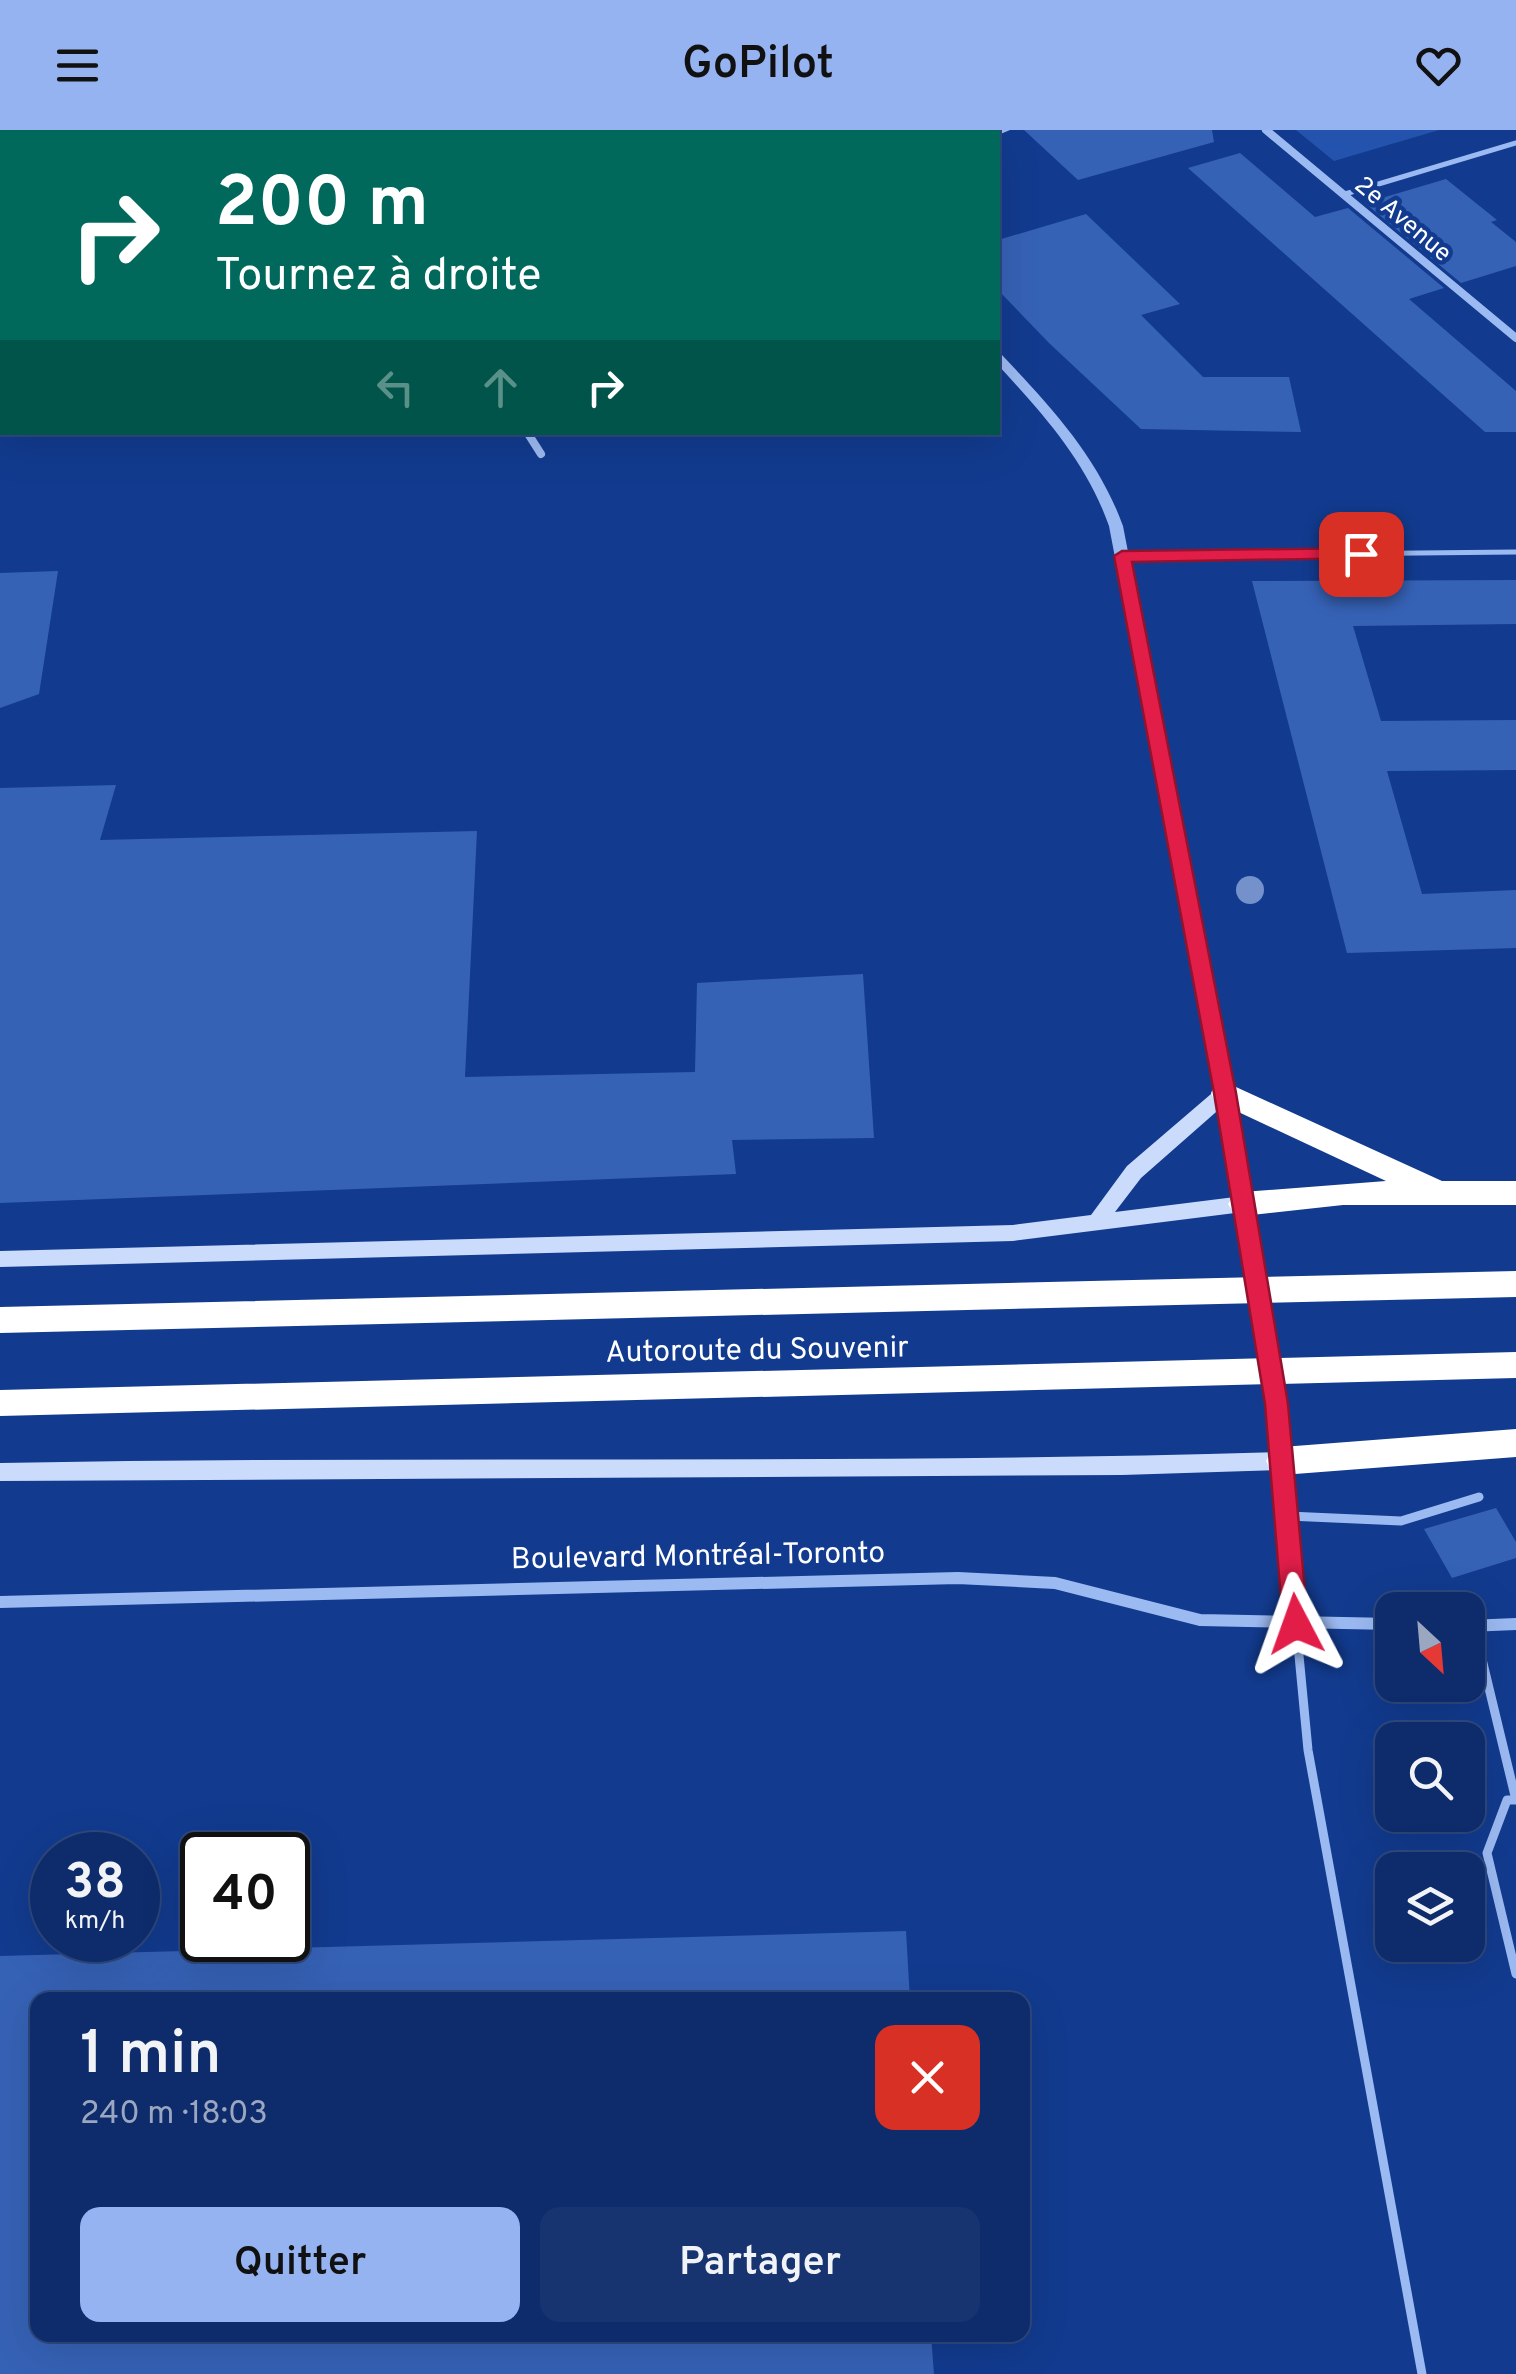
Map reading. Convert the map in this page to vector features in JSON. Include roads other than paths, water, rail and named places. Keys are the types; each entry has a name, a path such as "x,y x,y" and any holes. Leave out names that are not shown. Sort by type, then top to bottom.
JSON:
{"highway":[{"path":"1225,1093 1438,1192"},
{"path":"1243,1204 1325,1194 1516,1193"},
{"name":"Autoroute du Souvenir","path":"0,1320 1516,1284"},
{"name":"Autoroute du Souvenir","path":"0,1403 1516,1365"},
{"path":"1282,1460 1516,1443"}],"main road":[{"path":"1096,1223 1134,1172 1225,1093"},
{"path":"0,1259 1014,1233 1243,1204"},
{"path":"0,1472 513,1465 1012,1470 1282,1460"}],"street":[{"name":"2e Avenue","path":"1266,130 1516,338"},
{"path":"1000,360 1086,458 1113,516 1225,1093 1252,1254 1278,1418 1296,1624"},
{"path":"529,435 542,454"},
{"name":"Boulevard Montréal-Toronto","path":"0,1602 958,1578 1056,1583 1200,1620 1375,1624"},
{"path":"1485,1625 1516,1624"}],"lane":[{"path":"1344,194 1516,143"},
{"path":"1122,556 1516,552"},
{"path":"1288,1516 1391,1522 1479,1497"},
{"path":"1296,1624 1308,1750 1422,2374"},
{"path":"1485,1680 1516,1800 1507,1800 1487,1853 1516,1974"}]}
